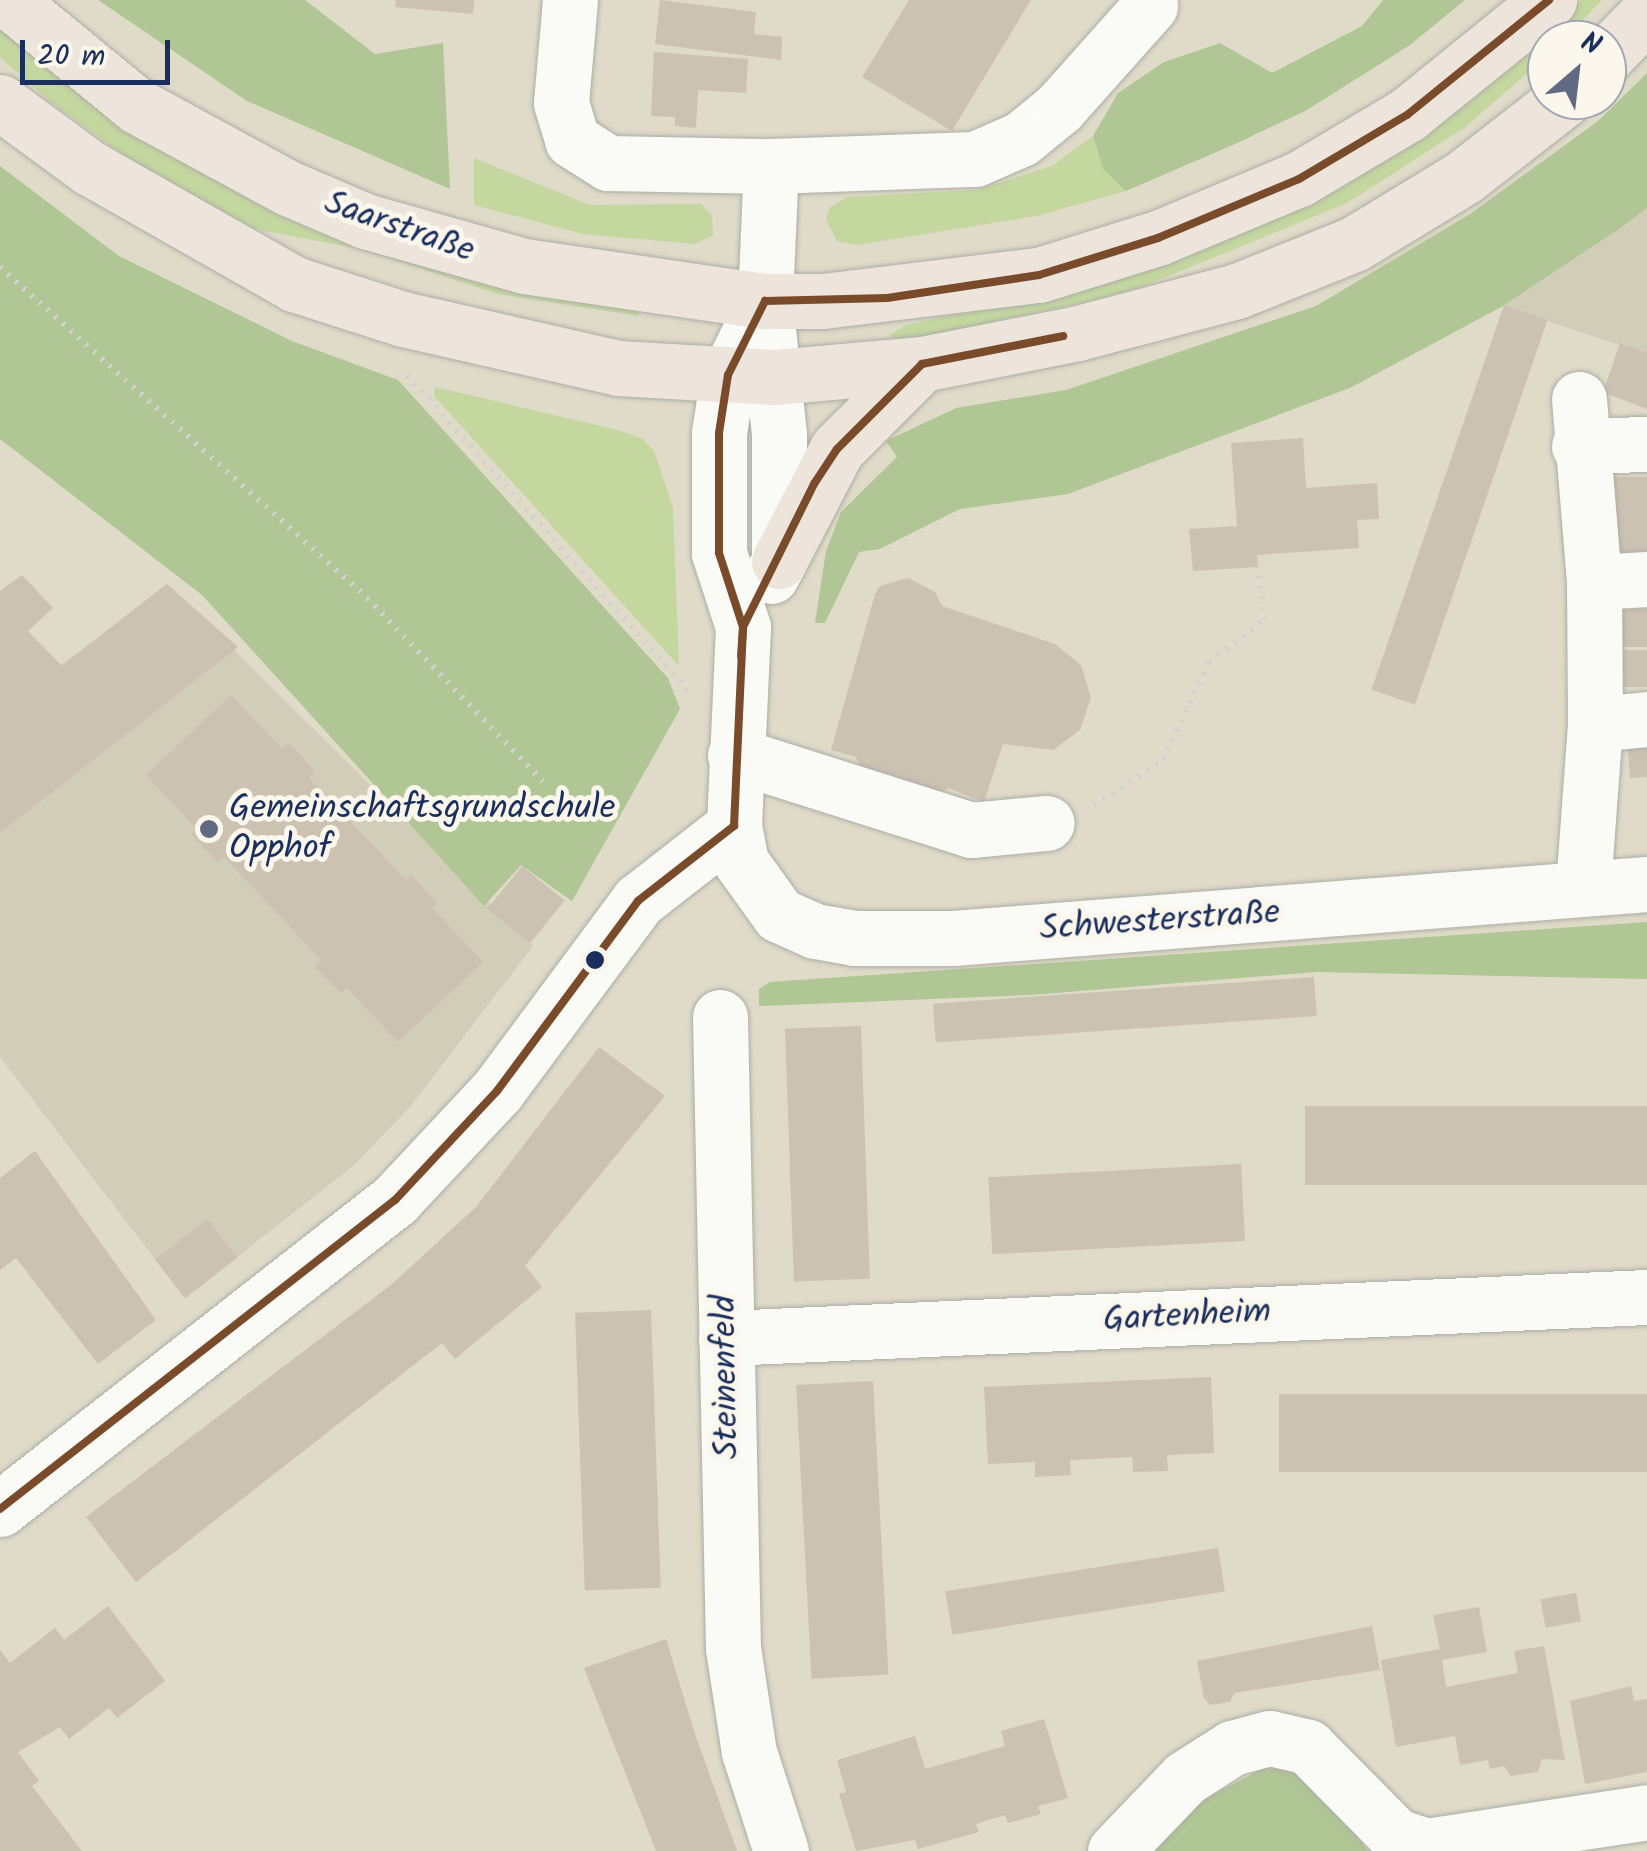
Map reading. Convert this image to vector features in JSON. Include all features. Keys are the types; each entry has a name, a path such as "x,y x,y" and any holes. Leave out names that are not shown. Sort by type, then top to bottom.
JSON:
{"main road":[{"name":"Saarstraße","path":"8,0 137,106 288,188 366,221 524,266 764,301 887,298 1040,275 1158,238 1300,179 1408,115 1548,0"},
{"path":"1627,34 1647,14"},
{"path":"0,102 90,168 294,284 403,319 618,368 752,376 922,364 1078,333 1237,291 1354,244 1464,177 1537,120"},
{"path":"779,561 837,449 922,364"}],"street":[{"path":"570,0 561,103 572,140 608,163 771,166 975,160 1021,139 1060,108 1150,6"},
{"path":"743,627 779,561 752,376 764,301 771,166"},
{"path":"743,627 720,553 719,433 752,376"},
{"path":"1583,890 1621,721 1621,580 1579,422 1647,444"},
{"name":"Schwesterstraße","path":"743,627 734,826 741,862 779,915 815,931 854,938 953,938 1647,884"},
{"path":"735,755 971,830 1046,823"},
{"path":"0,1509 395,1200 497,1091 638,901 734,826"},
{"name":"Steinenfeld","path":"720,1017 733,1648 749,1752 781,1851"},
{"name":"Gartenheim","path":"726,1338 1647,1297"},
{"path":"1115,1851 1186,1778 1232,1748 1270,1738 1308,1746 1396,1836 1426,1846 1647,1812"}],"path":[{"path":"0,267 367,598 548,787"},
{"path":"400,366 688,690"},
{"path":"1046,823 1104,801 1163,760 1209,662 1264,620 1258,567"}],"shaded area":[{"path":"1647,208 1647,354 1503,306 1619,229"},
{"name":"Gemeinschaftsgrundschule Opphof","path":"167,584 533,946 410,1107 353,1166 185,1298 0,1057 0,712"}],"green space":[{"path":"98,0 305,0 375,54 443,43 450,189 247,101"},
{"path":"1383,0 1465,0 1410,45 1307,110 1235,144 1126,191 1103,169 1093,136 1118,93 1164,62 1220,43 1272,73 1362,26"},
{"path":"1581,0 1602,0 1582,20 1561,20"},
{"path":"0,26 98,104 639,309 639,316 498,294 360,249 254,229 163,184 48,100 0,57"},
{"path":"1527,54 1527,73 1464,128 1347,203 1127,293 895,343 890,335 905,325 1114,282 1304,206 1452,113"},
{"path":"1647,73 1647,208 1503,306 1352,387 1068,494 960,509 880,549 859,552 825,623 815,623 826,551 841,512 897,457 886,441 956,408 1066,390 1316,306 1470,214 1599,120 1627,120 1627,93"},
{"path":"1093,136 1103,169 1126,191 1036,216 857,245 837,241 826,220 830,207 847,197 977,190 1052,166"},
{"path":"474,158 590,205 701,204 712,216 713,235 695,244 583,234 474,205"},
{"path":"0,166 119,256 292,341 398,380 668,678 680,709 572,901 521,865 484,906 202,595 0,439"},
{"path":"435,387 618,430 643,439 654,451 673,508 679,666 434,396"},
{"path":"1647,922 1647,979 1317,972 1031,995 759,1006 759,989 770,982"},
{"path":"1264,1768 1310,1772 1368,1851 1154,1851 1204,1799"}],"building":[{"path":"396,0 474,0 473,14 395,7"},
{"path":"660,0 756,12 754,34 782,37 781,60 655,44"},
{"path":"909,0 1031,0 952,131 862,77"},
{"path":"654,52 748,59 746,93 698,90 696,128 675,126 675,117 651,116"},
{"path":"1504,305 1547,320 1415,705 1371,690"},
{"path":"1620,343 1647,353 1647,409 1603,392"},
{"path":"1303,438 1306,488 1377,483 1379,519 1357,520 1359,548 1257,555 1258,567 1193,571 1189,529 1237,526 1231,443"},
{"path":"1610,477 1647,477 1647,554 1610,554"},
{"path":"22,575 53,608 28,631 62,666 167,584 238,647 0,833 0,591"},
{"path":"908,578 935,592 942,606 1055,644 1081,665 1091,698 1080,730 1053,750 1003,744 984,802 948,788 928,801 903,792 894,775 860,767 856,757 831,750 875,594 880,586"},
{"path":"1620,609 1647,609 1647,647 1620,647"},
{"path":"1623,650 1647,650 1647,687 1623,687"},
{"path":"231,695 282,749 289,743 315,771 308,777 406,880 411,875 437,903 432,908 483,962 398,1042 347,988 341,993 314,966 321,960 224,857 218,863 191,834 197,829 146,775"},
{"path":"1647,738 1647,777 1630,778 1627,739"},
{"path":"522,866 565,901 530,943 487,909"},
{"path":"1314,977 1317,1016 936,1043 933,1004"},
{"path":"861,1026 870,1279 794,1281 785,1029"},
{"path":"599,1047 665,1096 525,1266 542,1287 455,1359 442,1343 136,1582 86,1517 392,1284 476,1207"},
{"path":"1305,1106 1647,1106 1647,1185 1305,1185"},
{"path":"35,1151 156,1320 98,1364 16,1258 0,1270 0,1178"},
{"path":"1241,1164 1245,1241 992,1254 988,1177"},
{"path":"207,1219 237,1258 185,1298 155,1260"},
{"path":"651,1310 661,1588 585,1590 575,1313"},
{"path":"1211,1377 1214,1453 1167,1455 1168,1471 1133,1472 1132,1457 1070,1460 1071,1475 1035,1477 1035,1462 988,1464 984,1387"},
{"path":"873,1381 888,1675 811,1679 796,1385"},
{"path":"1279,1394 1647,1394 1647,1472 1279,1472"},
{"path":"1218,1548 1225,1591 952,1635 945,1591"},
{"path":"1576,1593 1581,1622 1546,1628 1541,1599"},
{"path":"108,1606 165,1681 117,1718 109,1708 69,1739 60,1727 18,1752 39,1781 32,1786 82,1851 0,1851 0,1650 10,1663 55,1628 64,1640"},
{"path":"1479,1607 1487,1652 1442,1660 1446,1687 1518,1673 1514,1651 1544,1646 1565,1760 1542,1759 1538,1772 1511,1776 1504,1766 1490,1769 1488,1760 1460,1765 1455,1736 1396,1747 1381,1660 1440,1649 1433,1615"},
{"path":"1372,1626 1380,1670 1234,1693 1230,1702 1210,1705 1204,1698 1197,1661"},
{"path":"666,1639 737,1851 656,1851 584,1668"},
{"path":"1631,1686 1634,1701 1647,1699 1647,1772 1585,1784 1570,1701"},
{"path":"1044,1719 1068,1798 1038,1806 1041,1814 1008,1823 1005,1815 976,1824 979,1832 918,1849 915,1840 856,1851 839,1794 846,1792 837,1760 915,1736 925,1769 1005,1746 1001,1731"}],"transit line":[{"path":"734,826 743,627 719,553 719,433 728,375 765,301 887,298 1039,275 1158,238 1299,179 1407,115 1549,0"},
{"path":"741,656 743,627 814,484 837,449 922,364 1063,336"},
{"path":"0,1509 395,1200 497,1091 638,901 734,826"}],"place":[{"name":"Gemeinschaftsgrundschule Opphof","path":"209,829"}]}
